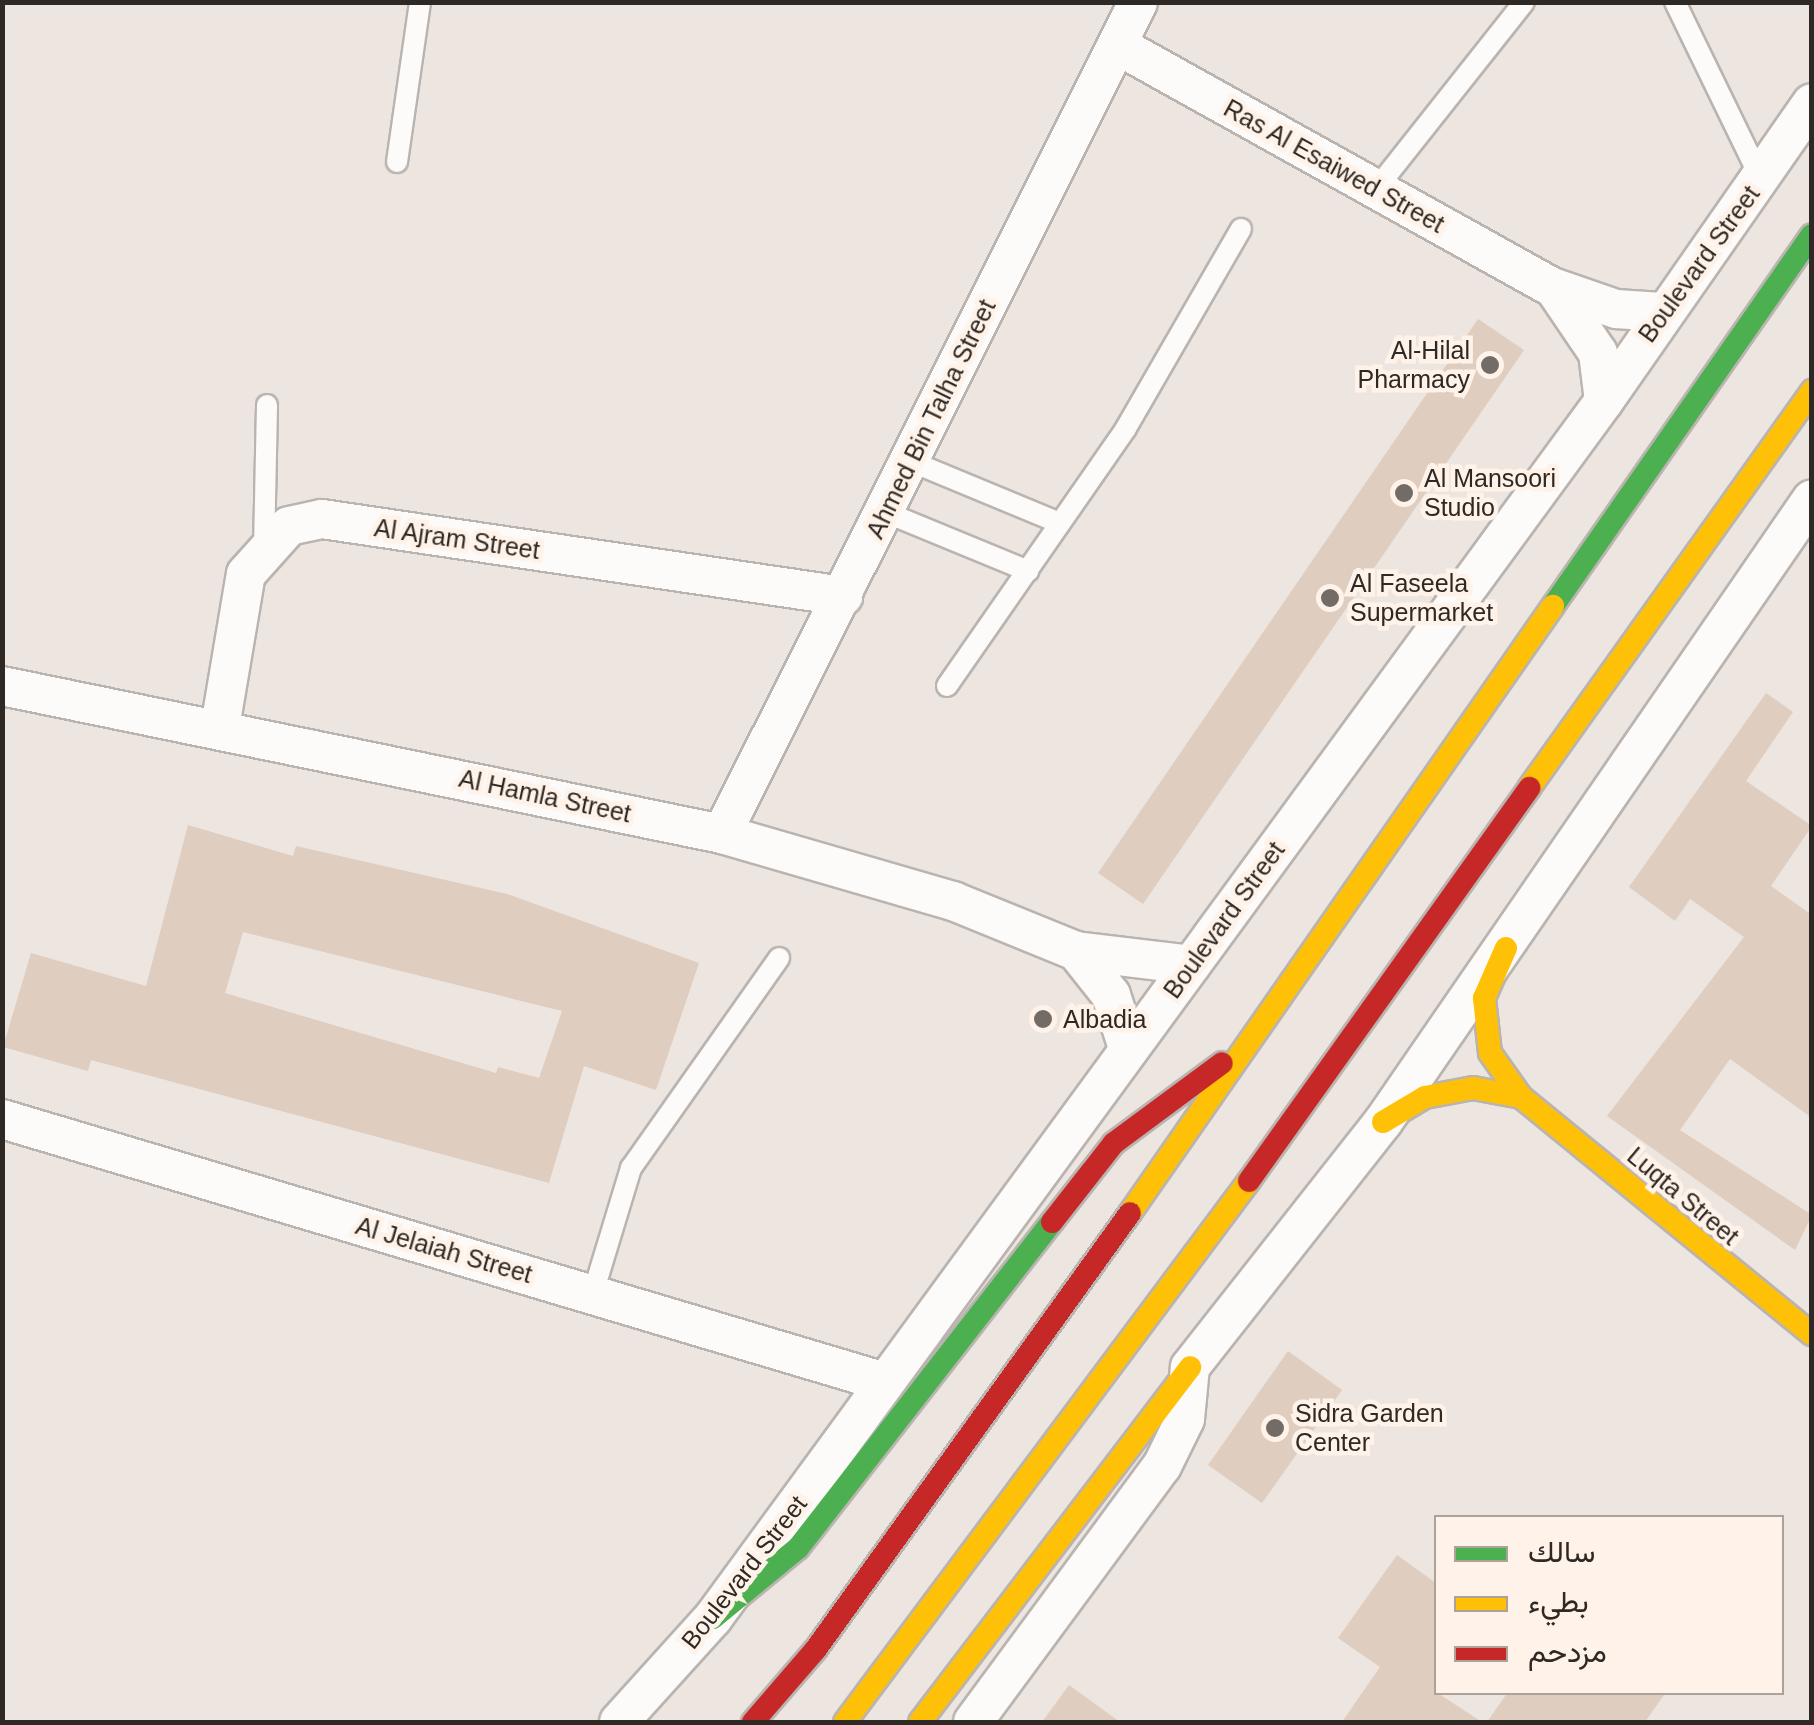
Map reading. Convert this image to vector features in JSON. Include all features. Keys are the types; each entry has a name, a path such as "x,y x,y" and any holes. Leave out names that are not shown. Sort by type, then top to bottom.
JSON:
{"main road":[{"path":"753,1722 816,1649 1242,1053 1812,234"},
{"path":"846,1722 1174,1285 1812,391"},
{"name":"Luqta Street","path":"1506,948 1484,998 1490,1053 1521,1097 1812,1334"},
{"path":"713,1618 798,1548 1114,1144 1180,1088 1242,1053"},
{"name":"Luqta Street","path":"1382,1122 1425,1097 1473,1088 1521,1097"},
{"path":"920,1722 1190,1368"}],"street":[{"name":"Ahmed Bin Talha Street","path":"722,834 1138,2"},
{"name":"Ras Al Esaiwed Street","path":"1116,45 1552,286 1616,309 1662,312"},
{"name":"Boulevard Street","path":"619,1722 713,1618 1604,401 1662,312 1812,103"},
{"name":"Ras Al Esaiwed Street","path":"1552,286 1598,353 1604,401"},
{"path":"973,1722 1162,1466 1185,1419 1190,1368 1382,1122 1506,948 1812,499"},
{"name":"Al Ajram Street","path":"220,726 246,574 289,526 322,519 843,596"},
{"name":"Al Hamla Street","path":"2,686 220,726 722,834 953,901 1076,951 1191,965"},
{"name":"Al Hamla Street","path":"1076,951 1111,995 1128,1048"},
{"name":"Al Jelaiah Street","path":"2,1119 885,1382"}],"lane":[{"path":"397,162 420,2"},
{"path":"1376,189 1524,2"},
{"path":"1675,2 1760,177"},
{"path":"946,686 1136,412 1242,229"},
{"path":"264,551 267,405"},
{"path":"910,462 1060,523"},
{"path":"884,512 1028,571"},
{"path":"592,1293 632,1168 779,958"}],"building":[{"path":"1478,319 1524,350 1143,904 1098,873"},
{"path":"1766,693 1793,712 1746,781 1812,826 1771,886 1812,915 1812,1118 1730,1059 1680,1130 1812,1215 1795,1250 1607,1116 1744,937 1690,899 1675,921 1629,887"},
{"path":"188,825 293,856 296,846 507,894 699,963 656,1090 584,1066 549,1183 91,1060 88,1071 3,1047 31,953 146,986","holes":["243,932 562,1011 539,1078 498,1067 496,1073 225,993"]},
{"name":"Sidra Garden Center","path":"1288,1351 1342,1390 1262,1503 1208,1465"},
{"path":"1397,1555 1434,1582 1434,1695 1441,1695 1482,1722 1342,1722 1380,1667 1338,1638"},
{"path":"1069,1685 1120,1722 1042,1722"},
{"path":"1506,1695 1664,1695 1645,1722 1487,1722"}],"traffic: fast":[{"path":"1553,606 1812,235"},
{"path":"713,1618 798,1548 1052,1222"}],"traffic: slow":[{"path":"1529,788 1812,391"},
{"path":"1130,1213 1553,606"},
{"path":"1506,948 1484,998 1490,1053 1521,1097 1812,1334"},
{"path":"1383,1122 1425,1097 1473,1088 1521,1097"},
{"path":"845,1722 1249,1181"},
{"path":"920,1722 1190,1367"}],"traffic: jam":[{"path":"1249,1181 1529,788"},
{"path":"1052,1222 1114,1143 1222,1063"},
{"path":"753,1722 816,1649 1130,1213"}],"place":[{"name":"Al-Hilal Pharmacy","path":"1490,365"},
{"name":"Al Mansoori Studio","path":"1404,493"},
{"name":"Al Faseela Supermarket","path":"1330,598"},
{"name":"Albadia","path":"1043,1019"},
{"name":"Sidra Garden Center","path":"1275,1428"}]}
